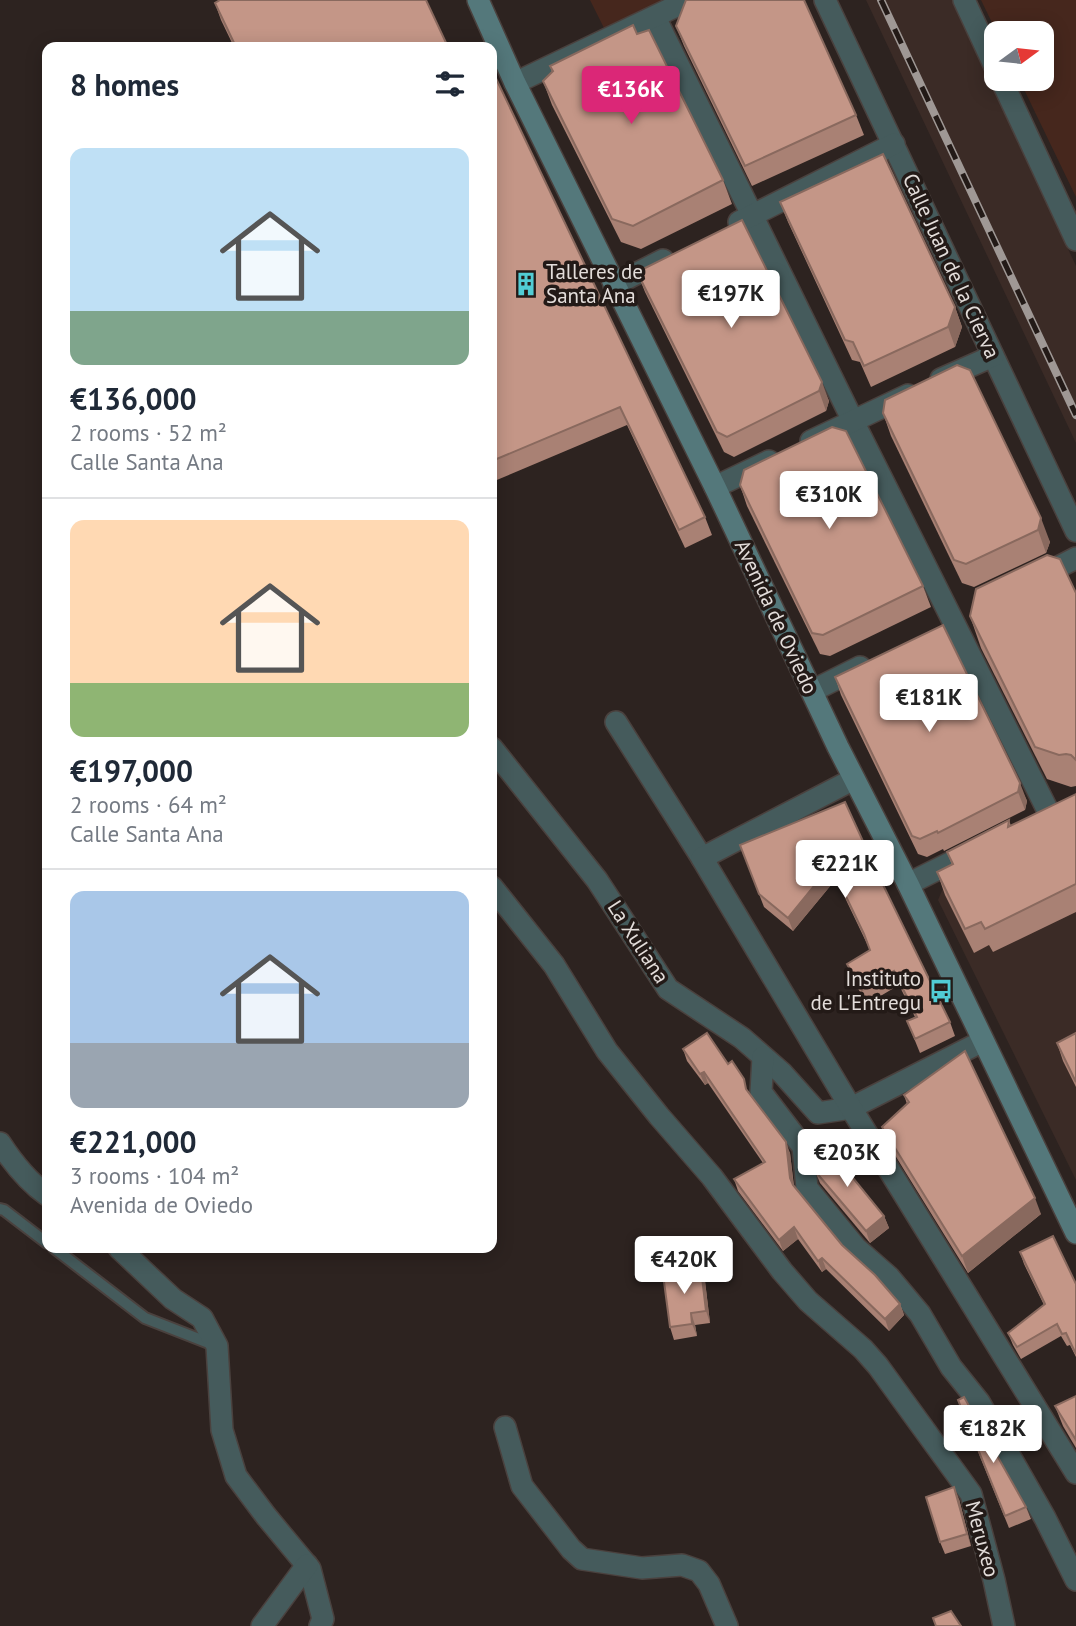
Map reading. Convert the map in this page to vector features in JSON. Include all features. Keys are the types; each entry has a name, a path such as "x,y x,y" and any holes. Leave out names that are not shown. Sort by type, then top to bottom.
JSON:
{"street":[{"name":"Avenida de Oviedo","path":"478,0 496,42"},
{"path":"514,83 690,0"},
{"name":"Calle Juan de la Cierva","path":"825,0 1076,531"},
{"path":"964,0 984,43"},
{"path":"655,17 853,421 958,617 1055,810 1026,825"},
{"name":"Avenida de Oviedo","path":"497,44 1076,1233"},
{"path":"1006,91 1076,240"},
{"path":"725,229 894,144"},
{"path":"614,285 680,251"},
{"path":"715,487 993,356"},
{"path":"1027,583 1076,558"},
{"path":"929,632 958,617"},
{"path":"811,691 872,661"},
{"path":"616,722 702,858 851,1108 1047,1412 1076,1473"},
{"name":"La Xuliana","path":"497,754 597,880 668,989 742,1038 782,1073 818,1113 851,1108"},
{"path":"702,858 854,779"},
{"path":"908,884 990,842"},
{"name":"Meruxeo","path":"497,893 554,965 607,1051 712,1177 782,1270 808,1300 878,1366 971,1494 1004,1626"},
{"path":"851,1108 983,1041"},
{"path":"763,1057 761,1092 803,1147 807,1188 856,1248 889,1277 920,1314 951,1367 979,1402 1045,1518 1076,1580"},
{"path":"0,1143 13,1164 42,1192"},
{"path":"124,1253 173,1299 202,1318 217,1346 222,1430 236,1476 310,1569 323,1619 320,1626"},
{"path":"505,1427 522,1486 571,1549 582,1559 642,1568 682,1565 699,1571 709,1584 727,1626"},
{"path":"262,1626 307,1565"}],"lane":[{"path":"0,1209 42,1239"},
{"path":"60,1253 145,1318 217,1346"}],"shaded area":[{"path":"590,0 689,0 609,38"},
{"path":"866,0 952,0 984,69 984,91 994,91 1076,266 1076,443"},
{"path":"981,0 1076,0 1076,197 1025,91 1054,91 1054,21 991,21"},
{"path":"1076,814 1076,1180 938,900 947,879"}],"building":[{"path":"220,0 426,0 446,42 234,42 215,3"},
{"path":"686,0 804,0 856,115 745,166 676,26"},
{"path":"633,25 637,34 649,30 723,180 633,226 612,219 543,81 553,71 550,66"},
{"path":"497,80 705,517 679,530 620,407 497,459"},
{"path":"883,154 955,307 948,327 864,366 853,342 845,340 780,202"},
{"path":"742,220 822,382 819,391 727,437 717,432 637,272"},
{"path":"957,365 970,370 1041,518 1038,530 966,564 954,560 883,413 885,400"},
{"path":"832,427 846,431 923,586 823,635 812,633 740,485 744,470"},
{"path":"1047,555 1060,559 1076,593 1076,760 1071,755 1059,755 1035,747 970,616 976,589"},
{"path":"943,625 1020,783 1018,792 938,833 937,831 920,839 912,836 835,677"},
{"path":"1076,794 1076,884 985,929 981,922 965,929 937,872 953,864 947,852 1009,820 1008,827"},
{"path":"845,802 950,1022 915,1039 907,1021 917,1017 894,971 862,990 847,964 870,950 831,865 788,918 759,894 740,845"},
{"path":"707,1033 728,1064 732,1061 744,1079 746,1089 786,1142 793,1185 842,1245 875,1275 900,1304 885,1319 822,1258 818,1261 794,1227 779,1240 734,1179 765,1162 704,1072 700,1074 683,1049"},
{"path":"1076,1033 1076,1082 1057,1043"},
{"path":"965,1051 1035,1198 962,1256 882,1127 909,1102 904,1095"},
{"path":"827,1146 884,1216 866,1231 815,1171 814,1157"},
{"path":"1053,1236 1076,1284 1076,1354 1066,1333 1062,1334 1057,1324 1017,1347 1008,1333 1045,1304 1020,1252"},
{"path":"701,1269 706,1311 691,1313 692,1324 670,1327 663,1274"},
{"path":"1076,1396 1076,1440 1055,1406"},
{"path":"964,1397 1026,1507 1005,1516 958,1400"},
{"path":"954,1487 967,1534 940,1542 926,1497"},
{"path":"951,1611 961,1626 936,1626 933,1618"}],"railway":[{"path":"881,0 1076,415"}],"place":[{"name":"Talleres de Santa Ana","path":"526,284"},
{"name":"Instituto de L'Entregu","path":"941,991"}]}
